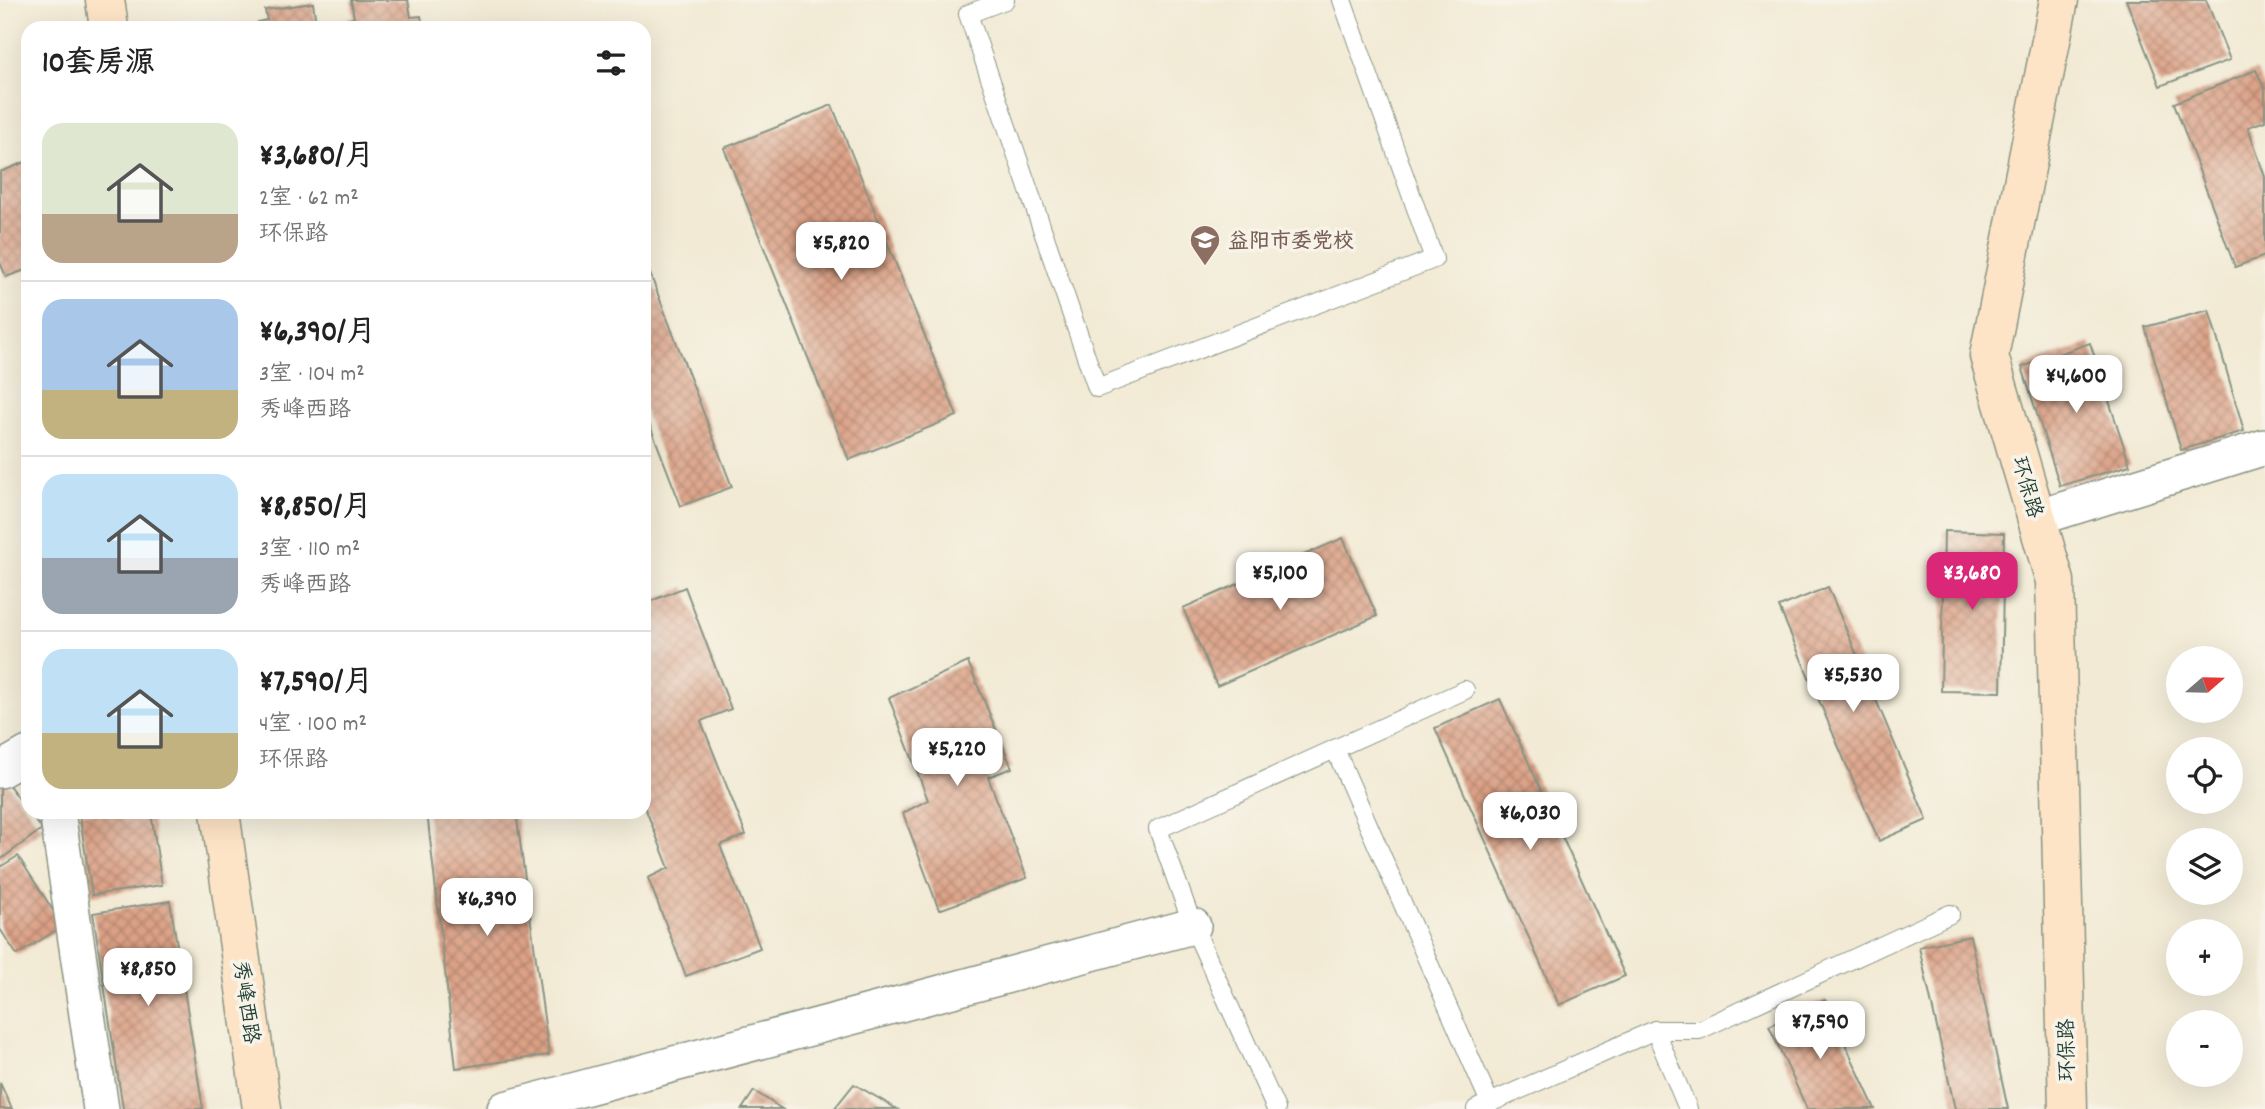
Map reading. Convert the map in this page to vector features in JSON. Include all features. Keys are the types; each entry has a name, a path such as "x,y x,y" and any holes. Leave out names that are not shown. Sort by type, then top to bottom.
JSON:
{"street":[{"path":"105,0 108,21"},
{"name":"环保路","path":"2059,0 1989,356 2055,581 2068,1109"},
{"path":"2036,517 2265,447"},
{"path":"0,770 21,758"},
{"path":"58,819 101,1109"},
{"name":"秀峰西路","path":"221,819 262,1109"},
{"path":"505,1109 1193,926"}],"lane":[{"path":"1005,0 968,14 1097,387 1434,259 1342,0"},
{"path":"1276,1109 1193,926 1158,829 1465,690"},
{"path":"1335,749 1483,1106 1655,1030 1699,1030 1950,914"},
{"path":"1655,1030 1688,1109"}],"building":[{"path":"351,0 408,0 411,17 421,16 422,21 331,21 354,18"},
{"path":"2126,0 2206,0 2230,60 2160,86"},
{"path":"313,3 316,21 262,21 267,20 265,10"},
{"path":"2256,70 2265,89 2265,121 2248,127 2265,177 2265,256 2235,267 2174,103"},
{"path":"832,105 957,416 849,460 724,148"},
{"path":"21,164 21,272 6,277 0,262 0,172"},
{"path":"651,276 732,487 681,506 651,428"},
{"path":"2209,310 2244,431 2181,450 2145,327"},
{"path":"2090,343 2130,465 2060,486 2022,367"},
{"path":"1944,531 2004,533 2001,692 1941,691"},
{"path":"1343,538 1377,616 1217,686 1183,608"},
{"path":"685,587 731,709 701,721 746,835 720,845 760,948 686,976 648,878 669,868 650,819 651,601"},
{"path":"1828,587 1927,820 1879,841 1779,607"},
{"path":"968,662 1012,768 988,777 1027,878 939,910 903,813 928,800 889,698"},
{"path":"1500,699 1625,976 1559,1005 1435,728"},
{"path":"5,780 21,801 21,819 34,819 42,829 0,860 0,783"},
{"path":"80,819 152,819 162,885 92,895"},
{"path":"428,819 517,819 549,1055 456,1068"},
{"path":"18,856 63,926 17,955 0,929 0,867"},
{"path":"170,901 203,1109 123,1109 93,913"},
{"path":"1970,936 2008,1109 1955,1109 1919,947"},
{"path":"1825,1000 1875,1109 1807,1109 1769,1026"},
{"path":"0,1083 12,1109 0,1109"},
{"path":"854,1084 897,1109 834,1109"},
{"path":"754,1091 782,1109 742,1109"}],"place":[{"name":"益阳市委党校","path":"1205,267"}]}
